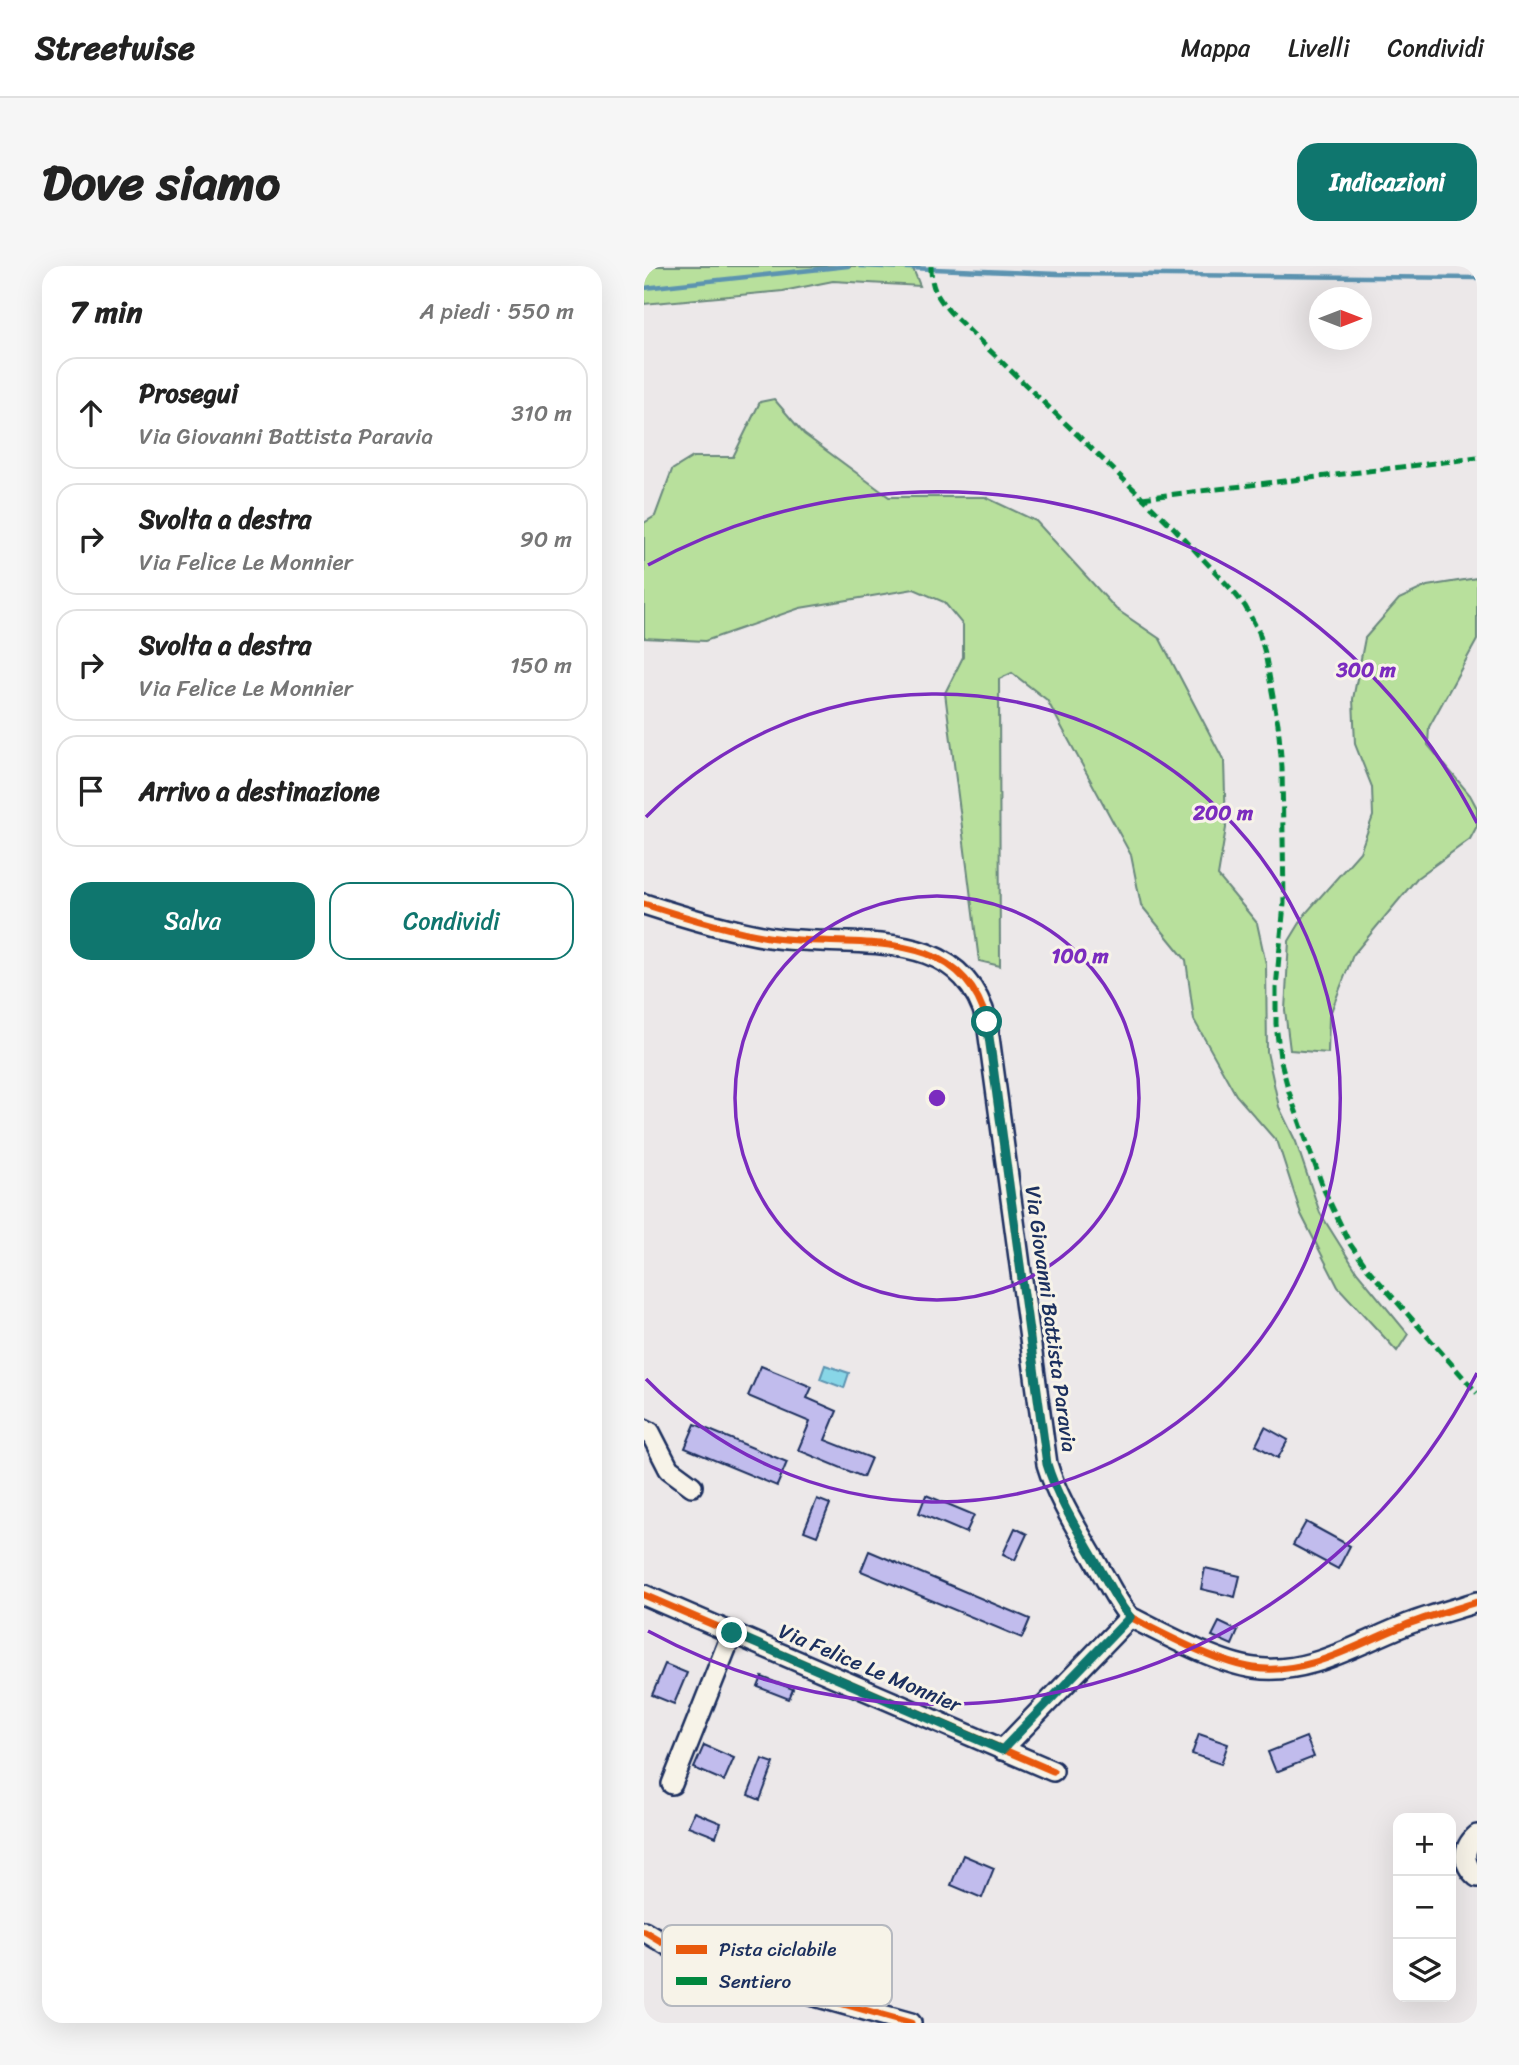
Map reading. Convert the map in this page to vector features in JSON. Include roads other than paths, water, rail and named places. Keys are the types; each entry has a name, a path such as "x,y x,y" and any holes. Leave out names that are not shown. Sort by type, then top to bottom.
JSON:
{"street":[{"name":"Via Giovanni Battista Paravia","path":"644,904 768,937 874,944 928,952 950,964 971,984 984,1008 987,1022 1047,1464 1054,1484 1088,1547 1130,1617"},
{"path":"644,1429 650,1433 669,1469 692,1486"},
{"name":"Via Felice Le Monnier","path":"644,1595 1053,1772"},
{"path":"1002,1750 1130,1617 1230,1662 1252,1668 1290,1669 1321,1661 1412,1623 1477,1602"},
{"path":"673,1784 732,1633"},
{"path":"1477,1835 1469,1842 1465,1860 1469,1870 1477,1877"},
{"path":"644,1931 662,1942"},
{"path":"850,2006 911,2023"}],"water":[{"path":"825,1365 849,1373 844,1388 820,1379"}],"waterway":[{"path":"644,288 848,266"},
{"path":"860,266 1057,274 1477,278"}]}
